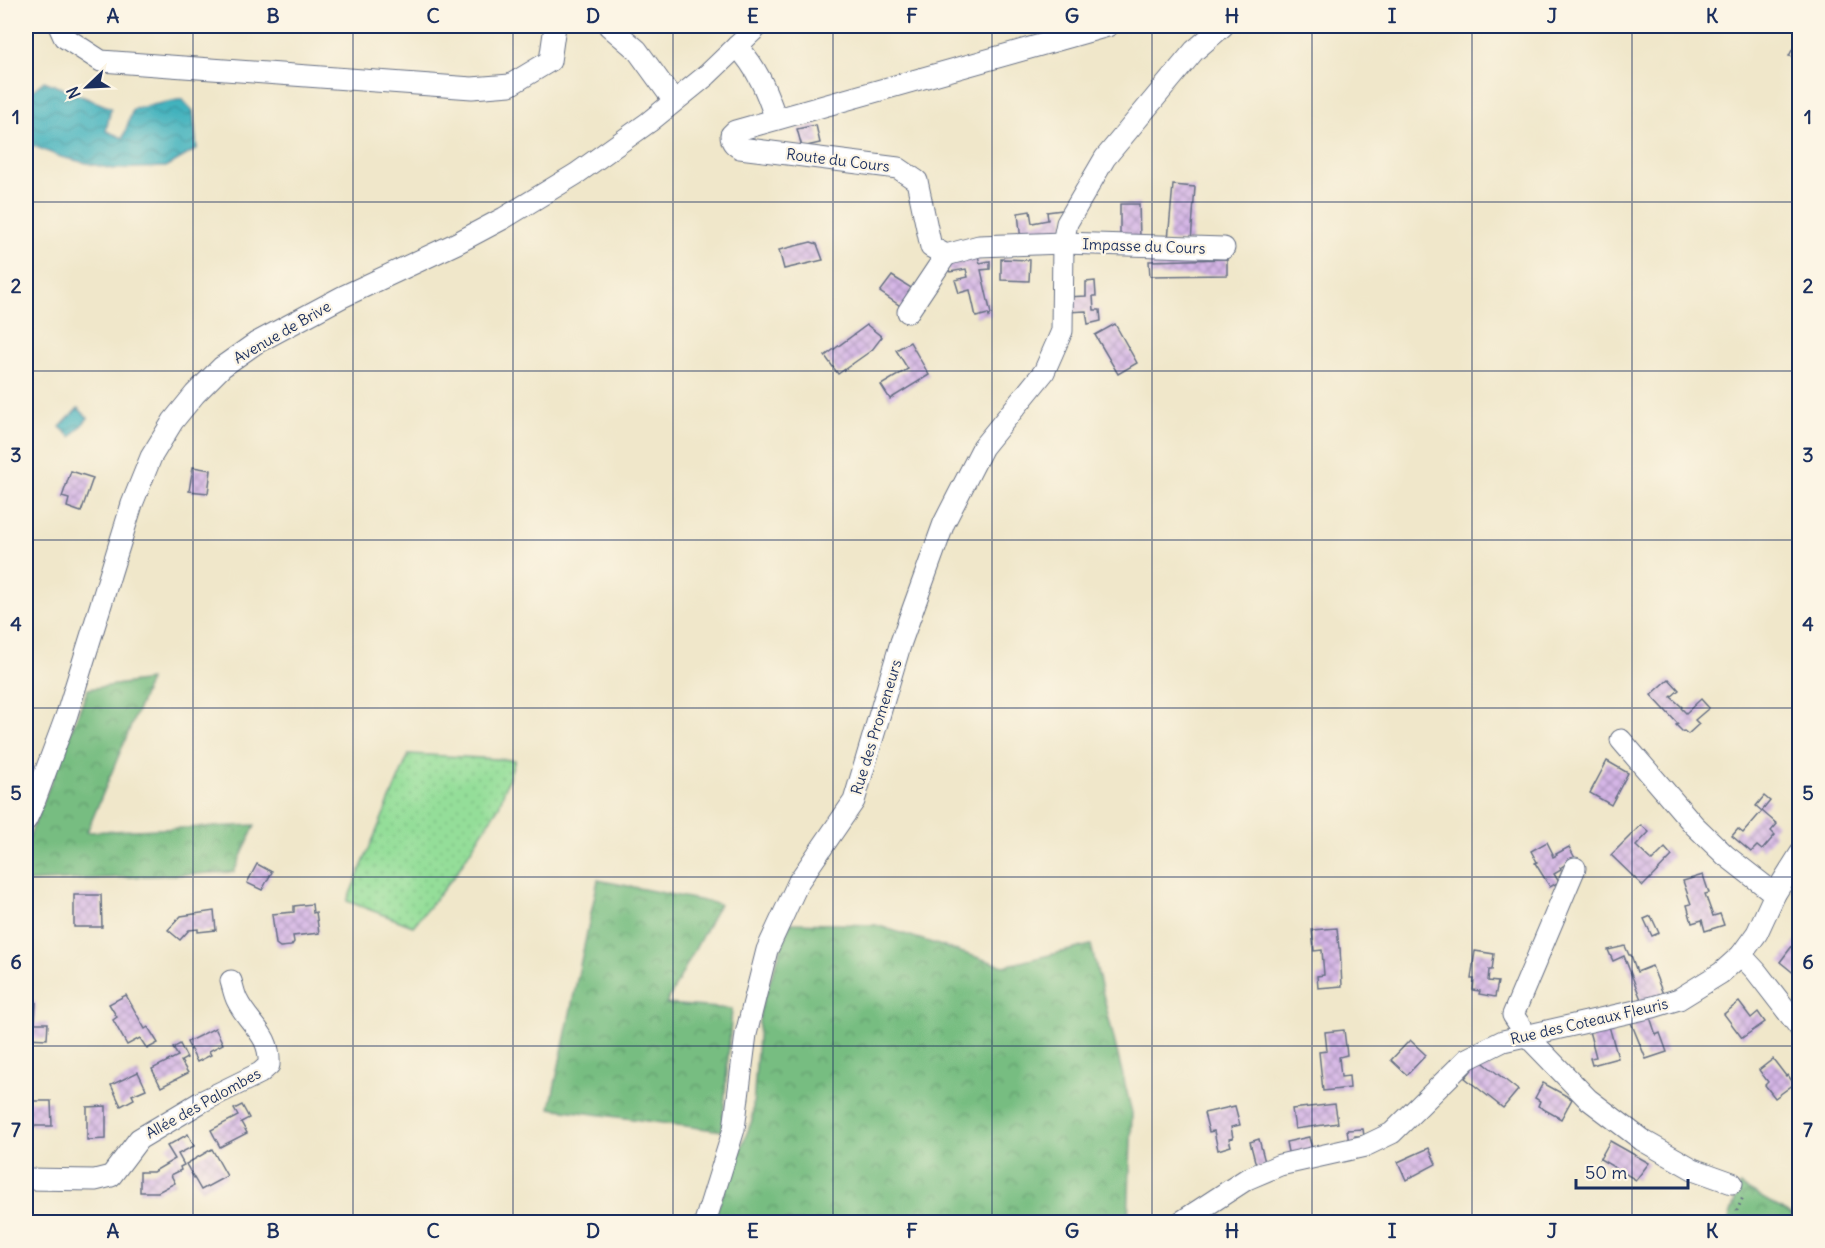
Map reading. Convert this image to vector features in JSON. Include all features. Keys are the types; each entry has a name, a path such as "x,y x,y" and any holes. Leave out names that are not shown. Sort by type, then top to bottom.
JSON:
{"street":[{"path":"59,26 64,37 101,61 472,88 510,85 549,61 555,26"},
{"path":"609,26 637,50 674,101"},
{"name":"Avenue de Brive","path":"26,820 67,714 132,504 151,457 173,421 195,394 222,367 256,343 342,297 457,243 504,218 576,174 619,144 707,75 758,26"},
{"name":"Route du Cours","path":"946,255 931,247 917,181 898,168 741,148 731,140 731,135 735,131 776,119 1108,26"},
{"path":"908,312 946,255 980,246 1063,243 1067,223 1105,158 1194,51 1223,26"},
{"path":"737,46 763,83 776,119"},
{"name":"Impasse du Cours","path":"1063,243 1224,248"},
{"name":"Rue des Promeneurs","path":"705,1222 734,1129 746,1034 767,950 799,881 854,801 901,642 944,523 983,447 1044,372 1062,331 1063,243"},
{"path":"1621,740 1694,825 1725,855 1775,894"},
{"name":"Rue des Coteaux Fleuris","path":"1181,1222 1247,1179 1280,1165 1365,1146 1392,1133 1467,1059 1503,1041 1679,999 1720,973 1741,956 1757,933 1775,894 1800,854"},
{"path":"1575,868 1513,1015 1527,1036 1588,1099 1642,1140 1693,1169 1732,1183"},
{"path":"1741,956 1756,971 1800,1028"},
{"name":"Allée des Palombes","path":"26,1179 95,1180 111,1176 139,1139 201,1102 260,1073 269,1065 265,1039 238,1001 231,981"}],"path":[{"path":"1732,1183 1743,1197 1732,1222"}],"green space":[{"path":"150,680 87,832 255,825 234,872 26,882 26,845 88,689"},
{"path":"409,754 515,760 499,806 455,875 413,926 347,901"},
{"path":"598,880 719,904 666,1004 732,1009 722,1131 550,1108"},
{"path":"790,923 876,925 1004,966 1091,945 1132,1113 1128,1222 712,1222 752,1120 760,1010"},
{"path":"1740,1185 1799,1219 1799,1222 1728,1222"}],"water":[{"path":"44,81 111,108 106,131 123,138 133,109 182,99 193,111 197,149 166,167 112,169 61,157 26,143 26,96"},
{"path":"78,408 88,418 71,437 60,427"}],"building":[{"path":"1800,33 1800,53 1798,58 1789,56 1798,39 1796,36"},
{"path":"816,125 820,143 802,147 797,129"},
{"path":"1173,185 1195,187 1191,242 1168,240"},
{"path":"1120,204 1139,204 1140,238 1120,239"},
{"path":"1062,210 1064,222 1060,235 1021,241 1018,213 1030,211 1032,223 1048,220 1047,212"},
{"path":"811,242 817,244 823,260 784,269 779,250"},
{"path":"977,253 980,263 990,261 990,269 981,270 991,314 989,317 988,314 976,317 970,290 959,293 955,280 968,277 966,269 950,272 947,266"},
{"path":"1001,259 1030,260 1029,281 1001,280"},
{"path":"1227,259 1227,275 1150,276 1149,261"},
{"path":"892,276 913,289 905,309 880,292"},
{"path":"1095,281 1094,310 1100,310 1101,321 1088,324 1086,311 1067,312 1066,297 1086,296 1086,282"},
{"path":"1115,324 1137,363 1118,374 1095,335"},
{"path":"867,325 882,337 872,350 838,374 825,356"},
{"path":"910,342 929,375 890,399 881,385 908,369 896,350"},
{"path":"193,467 211,470 208,493 189,491"},
{"path":"71,471 93,478 81,512 67,507 69,499 62,497"},
{"path":"1669,679 1679,690 1671,697 1686,713 1701,699 1709,708 1695,720 1699,724 1688,734 1676,725 1678,724 1651,695"},
{"path":"1607,761 1628,773 1611,805 1590,793"},
{"path":"1764,796 1770,801 1762,811 1756,806"},
{"path":"1762,811 1777,824 1771,831 1775,835 1762,850 1757,846 1751,852 1732,836 1738,829 1743,833"},
{"path":"1641,825 1649,832 1636,846 1652,861 1665,848 1672,856 1643,886 1611,855"},
{"path":"1547,842 1553,857 1569,847 1575,858 1554,874 1559,882 1550,887 1535,863 1537,862 1531,851"},
{"path":"257,864 272,872 262,890 247,883"},
{"path":"1703,875 1709,893 1705,894 1713,916 1720,914 1724,925 1705,931 1702,920 1692,923 1687,905 1691,904 1683,881"},
{"path":"74,895 101,895 102,927 74,927"},
{"path":"312,904 313,913 316,912 319,933 293,936 294,942 291,946 280,947 276,944 272,914 294,912 294,906"},
{"path":"214,911 216,930 198,932 198,929 189,930 180,940 168,930 181,916"},
{"path":"1651,916 1659,933 1652,936 1644,919"},
{"path":"1337,928 1342,986 1318,988 1317,976 1324,975 1322,950 1314,951 1312,930"},
{"path":"1796,941 1800,943 1800,971 1796,975 1780,962"},
{"path":"1625,946 1637,972 1652,966 1663,994 1642,1002 1624,956 1613,961 1608,950"},
{"path":"1475,951 1494,954 1488,981 1498,982 1495,997 1479,994 1480,991 1473,990 1474,979 1471,979"},
{"path":"29,953 30,981 26,981 26,954"},
{"path":"126,995 145,1029 148,1027 158,1043 147,1049 140,1038 127,1045 113,1020 117,1017 109,1004"},
{"path":"26,1001 36,1002 35,1023 48,1023 47,1039 26,1038"},
{"path":"1739,1002 1751,1018 1758,1012 1765,1022 1742,1038 1724,1014"},
{"path":"1649,1014 1656,1035 1660,1033 1667,1052 1646,1059 1630,1020"},
{"path":"1609,1026 1618,1058 1592,1065 1590,1058 1596,1057 1589,1031"},
{"path":"215,1028 223,1044 209,1051 211,1055 197,1062 187,1042"},
{"path":"1344,1030 1347,1055 1339,1057 1341,1077 1349,1076 1350,1088 1323,1091 1319,1052 1327,1051 1325,1032"},
{"path":"1410,1040 1426,1055 1407,1075 1391,1060"},
{"path":"180,1044 187,1058 181,1061 188,1073 161,1087 152,1069 178,1056 173,1048"},
{"path":"1773,1059 1794,1084 1775,1098 1765,1085 1768,1082 1759,1070"},
{"path":"1480,1060 1518,1090 1503,1108 1465,1078"},
{"path":"138,1072 146,1089 132,1095 134,1099 121,1106 111,1085"},
{"path":"1543,1083 1572,1099 1561,1119 1538,1106 1540,1101 1535,1098"},
{"path":"26,1101 51,1101 52,1126 26,1126"},
{"path":"1335,1104 1338,1123 1295,1129 1292,1109"},
{"path":"242,1105 249,1118 241,1122 247,1133 220,1147 211,1130 238,1116 234,1109"},
{"path":"106,1106 106,1139 87,1140 87,1107"},
{"path":"1235,1106 1240,1125 1231,1127 1233,1138 1229,1139 1231,1146 1218,1150 1214,1131 1209,1132 1204,1113"},
{"path":"1363,1129 1364,1136 1355,1136 1356,1143 1349,1144 1347,1130"},
{"path":"188,1134 194,1146 178,1154 184,1165 180,1167 181,1170 171,1175 175,1183 158,1192 140,1192 140,1172 153,1172 175,1159 167,1146"},
{"path":"1309,1137 1313,1152 1289,1157 1286,1142"},
{"path":"1259,1139 1266,1166 1257,1169 1250,1142"},
{"path":"1610,1141 1649,1163 1636,1180 1600,1159"},
{"path":"1429,1148 1436,1164 1406,1180 1398,1162"},
{"path":"212,1149 227,1176 201,1190 186,1164"}]}
